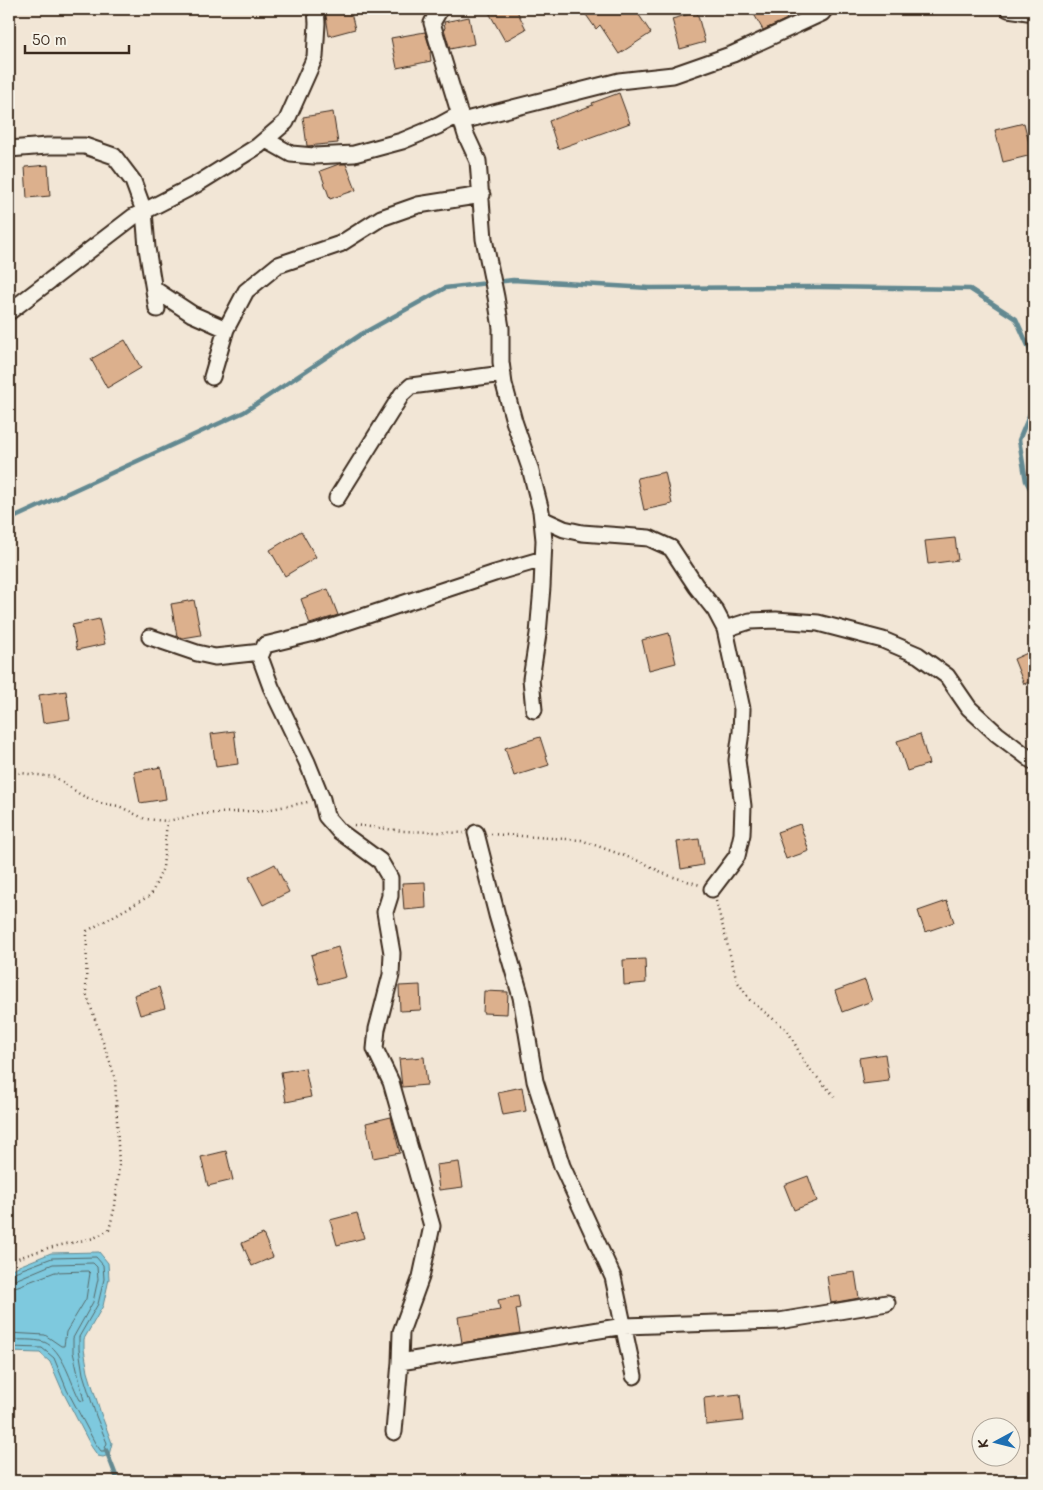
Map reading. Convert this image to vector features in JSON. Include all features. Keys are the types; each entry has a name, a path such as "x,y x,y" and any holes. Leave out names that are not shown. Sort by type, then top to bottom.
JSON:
{"street":[{"path":"9,312 133,217 197,184 258,146 286,122 315,57 316,9"},
{"path":"440,9 432,24 461,118 478,161 484,239 501,328 503,374 514,421 530,468 542,518 544,540 542,587 538,634 531,679 534,710"},
{"path":"266,140 290,154 314,156 354,154 402,141 461,118 619,81 673,74 733,54 825,9"},
{"path":"1008,9 1034,13"},
{"path":"9,149 85,146 114,156 133,181 144,211 147,248 157,309"},
{"path":"212,377 226,329 246,291 278,265 340,244 382,218 418,205 482,195"},
{"path":"154,289 192,314 226,329"},
{"path":"337,498 402,394 411,386 503,374"},
{"path":"542,518 564,529 582,533 649,538 671,548 696,586 715,610 725,629 742,709 741,732 736,760 743,806 742,834 737,856 712,889"},
{"path":"394,1432 401,1332 421,1277 432,1226 391,1082 375,1049 377,1029 391,975 392,952 385,912 390,896 390,878 380,861 339,831 326,816 322,799 307,762 260,657 265,646 314,633 543,559"},
{"path":"725,629 750,621 768,620 818,623 883,640 910,651 947,676 969,708 997,734 1034,762"},
{"path":"150,637 197,654 215,657 262,652"},
{"path":"476,833 521,997 535,1081 562,1166 613,1277 634,1376"},
{"path":"400,1362 624,1326 779,1321 887,1303"}],"path":[{"path":"9,770 55,777 81,796 119,806 145,819 167,821 202,814 266,810 322,799"},
{"path":"9,1261 48,1248 94,1238 109,1230 115,1206 119,1166 115,1078 86,993 87,931 151,895 163,868 167,821"},
{"path":"331,822 402,831 476,833 581,840 644,863 667,875 712,889 737,981 750,1000 788,1031 806,1065 837,1098"}],"water":[{"path":"99,1252 108,1263 109,1279 103,1306 84,1339 84,1349 88,1372 112,1443 109,1455 103,1457 98,1456 91,1446 50,1362 40,1353 9,1352 9,1270 51,1253"}],"building":[{"path":"325,9 350,9 355,29 329,36"},
{"path":"487,9 516,9 526,29 505,41"},
{"path":"582,9 635,9 651,33 619,54 600,25 596,29"},
{"path":"751,9 781,9 787,19 763,30"},
{"path":"697,12 705,42 680,49 672,19"},
{"path":"469,17 474,44 450,49 444,29 444,22"},
{"path":"425,32 431,52 431,61 397,68 391,38"},
{"path":"619,93 630,123 558,149 549,121"},
{"path":"333,112 338,143 307,146 303,117"},
{"path":"1024,123 1032,155 1003,162 995,130"},
{"path":"339,164 346,164 356,190 330,199 320,171"},
{"path":"48,165 50,196 27,198 25,167"},
{"path":"125,340 141,368 107,388 91,359"},
{"path":"665,472 672,504 644,510 637,478"},
{"path":"301,531 316,557 285,576 270,550"},
{"path":"955,538 958,560 928,564 925,541"},
{"path":"328,589 338,615 310,624 301,599"},
{"path":"194,600 201,635 183,638 177,636 171,604"},
{"path":"99,619 105,644 77,650 72,625"},
{"path":"669,633 676,663 649,670 642,640"},
{"path":"1034,650 1034,680 1024,684 1014,659"},
{"path":"66,691 70,719 43,723 39,695"},
{"path":"234,731 238,764 216,767 211,734"},
{"path":"920,734 929,764 907,771 897,741"},
{"path":"540,737 549,765 514,776 505,748"},
{"path":"161,767 166,799 140,803 134,772"},
{"path":"800,824 809,851 786,859 777,832"},
{"path":"699,839 703,865 681,869 677,842"},
{"path":"275,864 289,892 263,905 249,877"},
{"path":"425,882 426,908 404,910 402,883"},
{"path":"947,901 954,922 925,932 918,911"},
{"path":"338,947 346,977 319,984 311,955"},
{"path":"645,959 646,983 624,985 623,960"},
{"path":"865,980 872,1001 842,1012 835,991"},
{"path":"420,985 421,1010 400,1011 399,986"},
{"path":"159,987 165,1008 140,1015 134,995"},
{"path":"484,991 508,992 507,1014 483,1013"},
{"path":"885,1054 889,1081 863,1084 859,1058"},
{"path":"424,1057 427,1085 402,1087 399,1059"},
{"path":"305,1068 311,1097 286,1102 281,1072"},
{"path":"522,1087 526,1111 503,1115 498,1092"},
{"path":"391,1117 400,1153 373,1158 366,1123"},
{"path":"226,1151 233,1180 208,1186 201,1157"},
{"path":"459,1162 463,1187 439,1190 436,1165"},
{"path":"808,1176 817,1201 794,1210 784,1185"},
{"path":"357,1213 364,1238 337,1245 330,1220"},
{"path":"263,1234 273,1257 252,1266 242,1243"},
{"path":"855,1272 859,1298 831,1303 827,1276"},
{"path":"518,1296 520,1308 516,1309 520,1333 462,1343 458,1317 500,1310 498,1300"},
{"path":"740,1394 743,1421 706,1425 704,1398"}],"waterway":[{"path":"9,520 244,412 360,335 445,288 513,280 649,288 818,287 970,289 1016,319 1034,359"},
{"path":"1034,404 1019,440 1026,481 1034,496"},
{"path":"106,1450 118,1481"}]}
